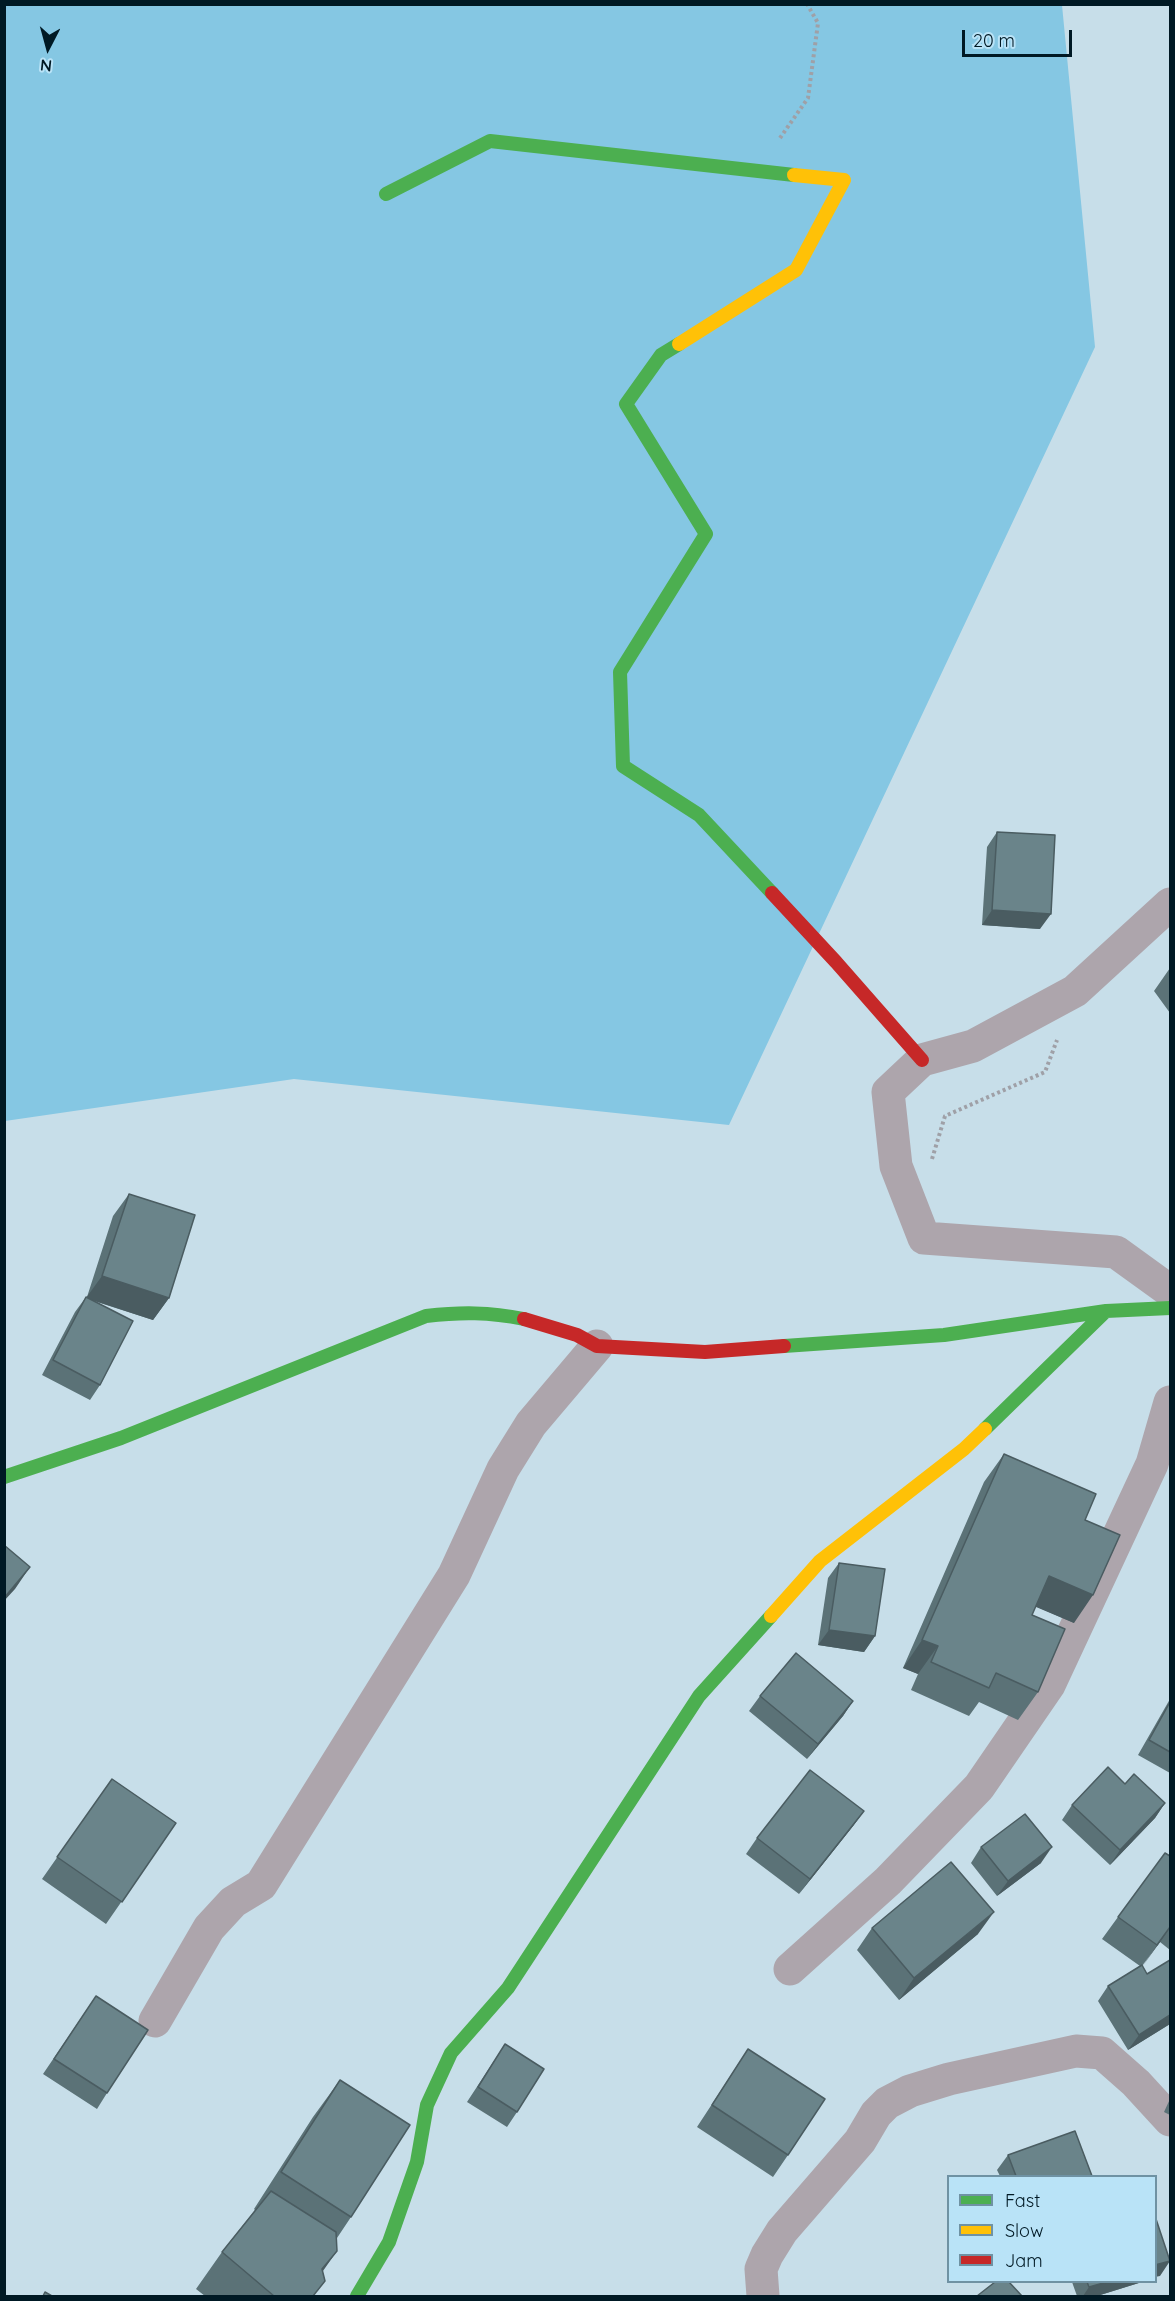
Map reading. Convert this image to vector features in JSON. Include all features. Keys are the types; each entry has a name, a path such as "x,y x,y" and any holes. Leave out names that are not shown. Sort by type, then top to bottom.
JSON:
{"street":[{"path":"386,194 490,141 844,180 796,270 661,355 626,404 706,534 620,672 623,766 699,815 836,962 922,1060"},
{"path":"1170,904 1075,991 973,1046 922,1060 888,1092 896,1166 924,1238 1116,1252 1170,1292"},
{"path":"4,1476 122,1438 426,1316 465,1312 532,1320 577,1335 597,1346 705,1352 944,1335 1106,1311 1170,1308"},
{"path":"357,2296 389,2242 417,2162 427,2105 452,2053 508,1988 699,1696 820,1561 964,1449 1106,1311"},
{"path":"155,2021 209,1928 233,1902 261,1886 454,1575 502,1469 531,1424 597,1346"},
{"path":"790,1969 888,1881 979,1787 1049,1685 1152,1464 1170,1402"},
{"path":"763,2296 761,2269 782,2231 860,2141 876,2115 887,2103 910,2091 949,2079 1076,2051 1102,2053 1136,2083 1170,2120"}],"path":[{"path":"758,171 808,98 818,23 807,4"},
{"path":"931,1164 945,1116 1046,1072 1075,991"}],"shaded area":[{"path":"4,5 1062,5 1095,347 729,1125 294,1079 5,1121"}],"building":[{"path":"997,832 1055,835 1051,914 992,910"},
{"path":"129,1194 195,1215 169,1298 102,1276"},
{"path":"86,1297 133,1321 100,1385 53,1360"},
{"path":"1004,1454 1096,1494 1085,1520 1120,1535 1093,1595 1049,1576 1032,1615 1065,1629 1038,1692 996,1673 989,1688 931,1662 938,1646 922,1640"},
{"path":"4,1545 30,1567 4,1598"},
{"path":"839,1563 885,1569 875,1636 829,1630"},
{"path":"796,1653 853,1701 818,1744 760,1696"},
{"path":"1170,1702 1170,1752 1149,1740"},
{"path":"1108,1767 1125,1784 1134,1774 1165,1803 1120,1850 1072,1805"},
{"path":"810,1770 864,1811 810,1879 757,1838"},
{"path":"112,1779 176,1823 122,1902 57,1857"},
{"path":"1025,1814 1052,1847 1008,1881 981,1847"},
{"path":"1165,1853 1170,1856 1170,1927 1157,1945 1118,1917"},
{"path":"951,1862 994,1912 914,1978 872,1928"},
{"path":"1170,1960 1170,2015 1139,2035 1108,1986 1142,1965 1147,1974"},
{"path":"96,1996 148,2030 107,2093 54,2059"},
{"path":"505,2044 544,2069 517,2112 478,2087"},
{"path":"748,2049 825,2099 788,2155 712,2105"},
{"path":"340,2080 410,2125 351,2217 281,2172"},
{"path":"1075,2131 1092,2175 1016,2175 1008,2155"},
{"path":"271,2191 336,2232 337,2251 322,2269 325,2281 313,2296 274,2296 222,2252"},
{"path":"1157,2222 1170,2261 1157,2264"},
{"path":"994,2283 1010,2283 1022,2296 977,2296"},
{"path":"1087,2283 1103,2283 1089,2287"}],"traffic: fast":[{"path":"386,194 490,141 794,175"},
{"path":"679,344 661,355 626,404 706,534 620,672 623,766 699,815 772,893"},
{"path":"985,1429 1106,1311 1170,1308"},
{"path":"784,1346 944,1335 1106,1311"},
{"path":"4,1477 121,1438 426,1316 475,1313 524,1319"},
{"path":"357,2296 389,2242 417,2162 427,2105 451,2053 508,1988 699,1696 771,1616"}],"traffic: slow":[{"path":"679,344 796,270 844,180 794,175"},
{"path":"771,1616 820,1561 964,1449 985,1429"}],"traffic: jam":[{"path":"772,893 922,1060"},
{"path":"524,1319 577,1335 597,1346 705,1352 784,1346"}]}
